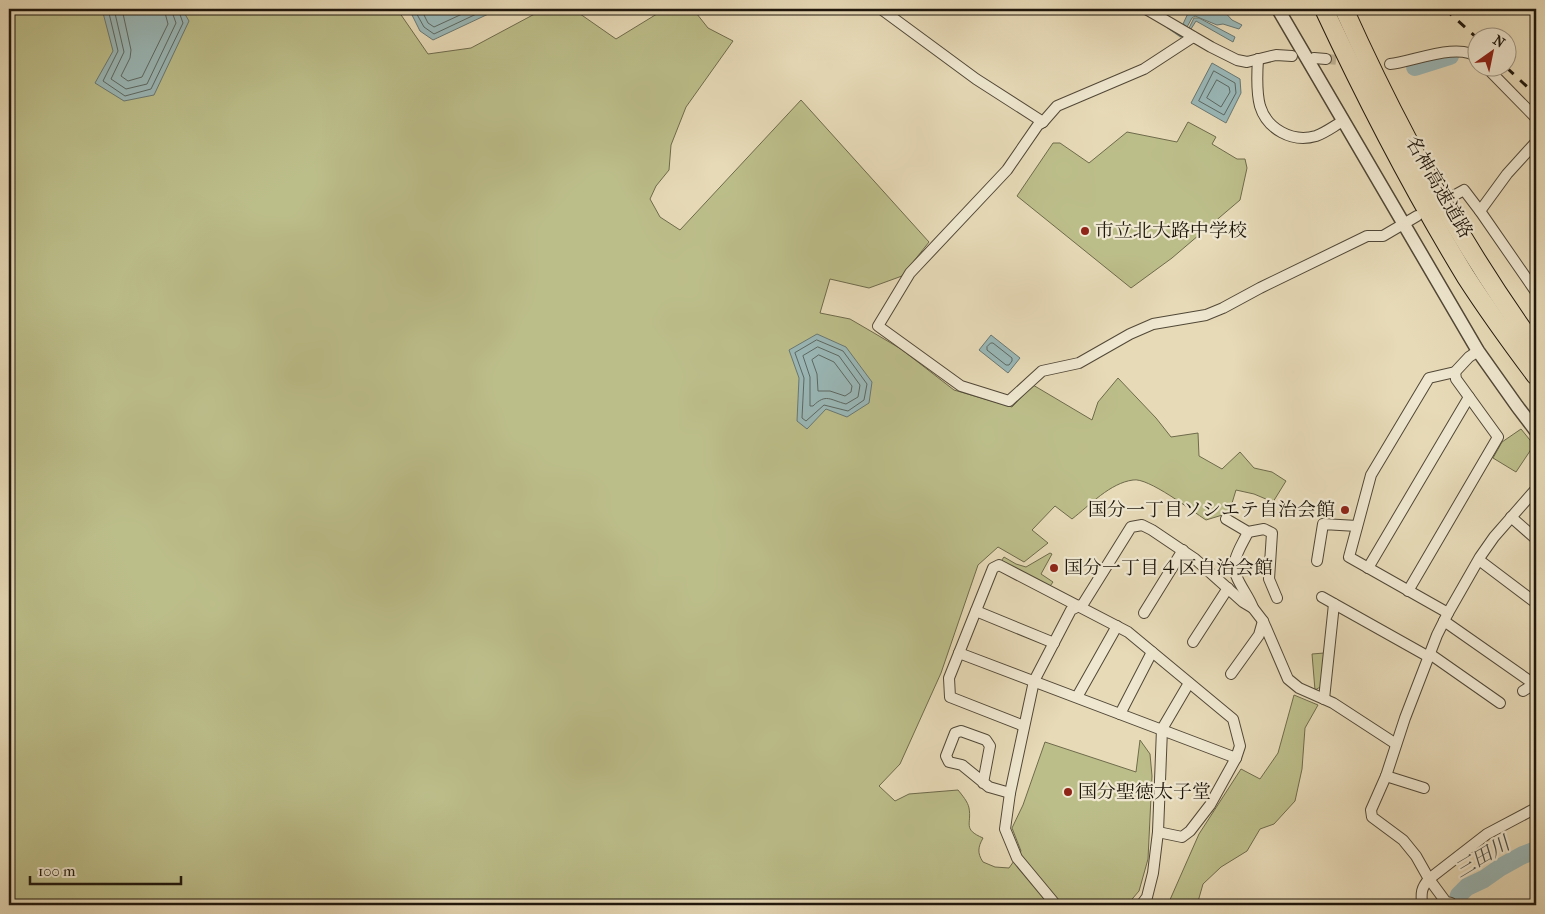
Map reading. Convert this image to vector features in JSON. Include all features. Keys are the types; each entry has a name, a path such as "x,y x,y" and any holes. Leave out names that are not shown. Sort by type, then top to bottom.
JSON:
{"highway":[{"name":"名神高速道路","path":"1324,9 1360,88 1419,198 1468,279 1536,376"},
{"name":"名神高速道路","path":"1344,9 1374,75 1424,169 1510,312 1536,348"}],"street":[{"path":"881,9 976,79 1043,122"},
{"path":"1146,9 1211,48 1236,60 1247,62 1276,55 1292,56"},
{"path":"1278,9 1478,351 1516,406 1536,431"},
{"path":"1193,37 1144,69 1057,106 1033,131 1007,170 910,273 878,326 961,386 1009,401 1042,371 1079,363 1130,334 1153,324 1206,315 1223,308 1367,236 1383,236 1417,216"},
{"path":"1390,64 1456,51 1468,52"},
{"path":"1314,58 1326,59"},
{"path":"1258,59 1260,106 1273,127 1287,135 1308,137 1315,136 1343,120"},
{"path":"1497,78 1536,118"},
{"path":"1480,211 1507,174 1536,142"},
{"path":"1455,195 1464,190 1536,292"},
{"path":"1478,351 1455,372 1429,378 1371,475 1349,557 1408,591 1535,684 1523,691"},
{"path":"1408,591 1498,437 1456,379 1455,372"},
{"path":"1368,568 1469,397"},
{"path":"1451,903 1446,902 1429,879 1416,856 1403,840 1372,817 1371,810 1386,776 1429,655 1446,617 1478,560 1494,537 1536,489"},
{"path":"1511,517 1536,539"},
{"path":"1226,519 1248,532 1264,529 1272,533 1269,579 1277,598"},
{"path":"1317,561 1322,524 1357,526"},
{"path":"1056,905 1016,858 1006,829 1010,793 1034,681 1071,610 1083,604 1131,527 1142,525 1183,550 1243,602 1253,608 1263,621 1288,679 1299,688 1333,703 1396,744"},
{"path":"1248,532 1235,559 1234,566 1238,580 1251,600 1253,608"},
{"path":"1144,613 1183,550"},
{"path":"1478,560 1536,604"},
{"path":"1024,726 950,697 949,678 993,568 999,566 1128,632 1233,719 1240,746 1229,773 1210,805 1190,831 1182,837 1158,832"},
{"path":"1193,642 1228,588"},
{"path":"1322,597 1429,655 1500,703"},
{"path":"1324,699 1334,604"},
{"path":"976,610 1054,643"},
{"path":"1231,674 1259,634 1263,621"},
{"path":"1077,697 1117,626"},
{"path":"1120,714 1152,652"},
{"path":"959,653 1236,758"},
{"path":"1141,905 1147,897 1153,873 1158,832 1162,729 1189,683"},
{"path":"983,783 990,746 986,740 961,731 955,733 946,756 949,762 962,765 983,783 989,787 1010,793"},
{"path":"1386,776 1424,788"},
{"path":"1422,905 1422,887 1429,879 1487,834 1536,808"}],"green space":[{"path":"9,9 397,9 428,54 471,48 544,9 573,9 616,39 665,9 693,9 708,28 733,41 686,107 671,145 669,170 656,186 650,199 660,217 680,230 801,100 929,242 902,276 869,288 830,279 820,313 850,319 901,349 954,390 1012,407 1033,385 1092,420 1098,402 1118,378 1156,418 1171,437 1198,433 1199,456 1222,469 1240,452 1254,468 1272,472 1286,481 1273,502 1254,494 1236,490 1229,513 1206,520 1159,489 1140,480 1133,480 1116,485 1108,490 1072,519 1055,506 1032,530 1048,543 1024,562 998,547 978,565 941,673 900,764 879,786 895,801 909,794 958,790 968,806 970,829 976,835 983,838 979,850 983,862 995,867 1009,868 1021,851 1012,828 1023,805 1045,742 1136,772 1140,740 1150,754 1152,776 1148,859 1139,891 1127,905 9,905"},
{"path":"1188,122 1216,137 1212,144 1237,159 1245,159 1247,168 1240,200 1172,258 1131,288 1017,196 1053,143 1060,143 1089,163 1127,132 1177,142"},
{"path":"1521,429 1534,445 1516,472 1493,458 1502,442"},
{"path":"1050,553 1052,554 1041,574 1053,582 1048,589 999,564 1004,557 1026,567"},
{"path":"1324,653 1322,686 1315,690 1312,654"},
{"path":"1294,695 1318,705 1305,728 1302,769 1295,801 1274,824 1260,829 1247,851 1221,867 1203,884 1197,905 1170,905 1169,902 1199,834 1241,769 1260,779 1278,753"}],"water":[{"path":"102,9 182,9 189,21 154,95 124,101 95,83 113,51"},
{"path":"409,9 499,9 433,40 420,31"},
{"path":"1190,9 1222,9 1232,20 1242,25 1239,29 1223,24 1217,25 1195,16 1187,27 1183,24"},
{"path":"1194,18 1199,18 1235,37 1233,42 1196,21 1191,29 1189,28"},
{"path":"1212,63 1240,79 1241,93 1226,123 1191,103"},
{"path":"817,334 846,347 872,382 869,403 847,417 826,409 807,429 797,421 799,378 789,350"},
{"path":"991,335 1020,358 1008,373 979,350"}],"waterway":[{"path":"1135,9 1148,15"},
{"path":"1168,27 1181,36"},
{"path":"1415,67 1450,56"},
{"name":"三田川","path":"1456,905 1459,895 1467,887 1523,855 1536,850"}],"tunnel":[{"path":"1326,59 1352,61"}],"railway":[{"path":"1445,9 1468,30"},
{"path":"1518,78 1536,95"}],"place":[{"name":"市立北大路中学校","path":"1085,231"},
{"name":"国分一丁目ソシエテ自治会館","path":"1345,510"},
{"name":"国分一丁目４区自治会館","path":"1054,568"},
{"name":"国分聖徳太子堂","path":"1068,792"}]}
